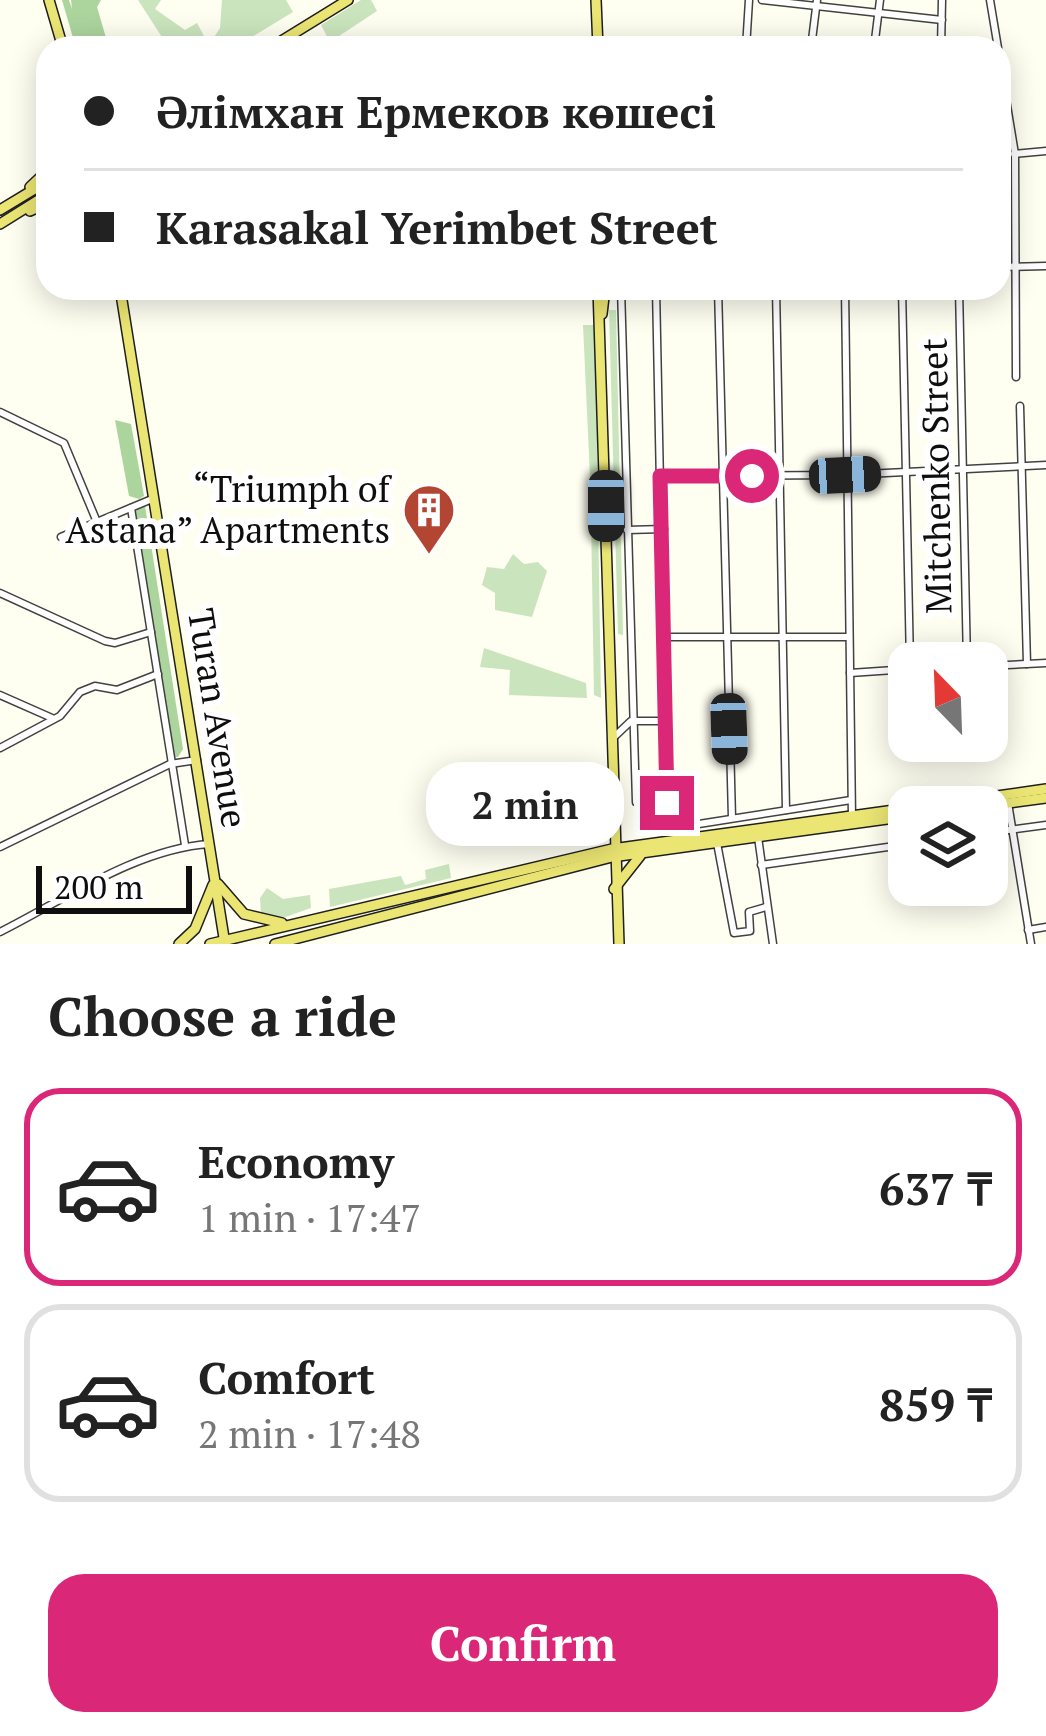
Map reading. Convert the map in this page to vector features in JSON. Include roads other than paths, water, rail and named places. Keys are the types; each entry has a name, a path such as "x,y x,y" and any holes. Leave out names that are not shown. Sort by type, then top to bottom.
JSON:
{"main road":[{"path":"49,0 60,36"},
{"path":"289,36 347,0"},
{"path":"596,0 598,36"},
{"path":"1,219 36,181"},
{"path":"15,201 36,188"},
{"path":"1,219 36,200"},
{"path":"1,219 36,207"},
{"name":"Turan Avenue","path":"122,300 225,942"},
{"path":"601,300 612,853 619,944"},
{"path":"1008,803 1046,793"},
{"path":"1008,798 1046,793"},
{"path":"282,943 612,853 717,843 888,814"},
{"path":"210,944 612,853 852,820"},
{"path":"614,890 645,853"},
{"path":"179,944 195,929 215,880 251,918 300,922"}],"street":[{"path":"747,36 749,0"},
{"path":"762,0 942,20"},
{"path":"875,36 880,0"},
{"path":"941,36 942,0"},
{"path":"990,0 996,36"},
{"path":"812,36 816,4"},
{"path":"1011,135 1016,377"},
{"path":"1014,154 1046,151"},
{"path":"1014,267 1046,266"},
{"path":"621,300 636,802 667,803"},
{"path":"656,300 667,829 851,800"},
{"path":"718,300 732,819"},
{"path":"776,300 786,810"},
{"path":"845,300 852,820"},
{"path":"902,300 909,642"},
{"name":"Mitchenko Street","path":"959,300 967,642"},
{"path":"1020,406 1027,664"},
{"path":"0,412 64,443 97,522"},
{"path":"660,476 845,475 1046,465"},
{"path":"62,537 156,498"},
{"path":"131,508 185,845"},
{"path":"627,530 664,529"},
{"path":"0,593 115,644 151,632"},
{"path":"662,637 848,637"},
{"path":"1008,665 1046,662"},
{"path":"850,673 888,669"},
{"path":"0,748 52,718 80,692 95,686 117,690 158,674"},
{"path":"0,695 52,718"},
{"path":"610,741 631,721 663,721"},
{"path":"0,847 170,764 197,760"},
{"path":"1008,803 1031,944"},
{"path":"1008,830 1046,825"},
{"path":"758,837 773,944"},
{"path":"717,843 734,933 750,931 749,912 766,907"},
{"path":"0,932 185,845 210,844"},
{"path":"761,865 888,847"},
{"path":"1028,930 1046,927"}],"place":[{"name":"“Triumph of Astana” Apartments","path":"429,556"}]}
